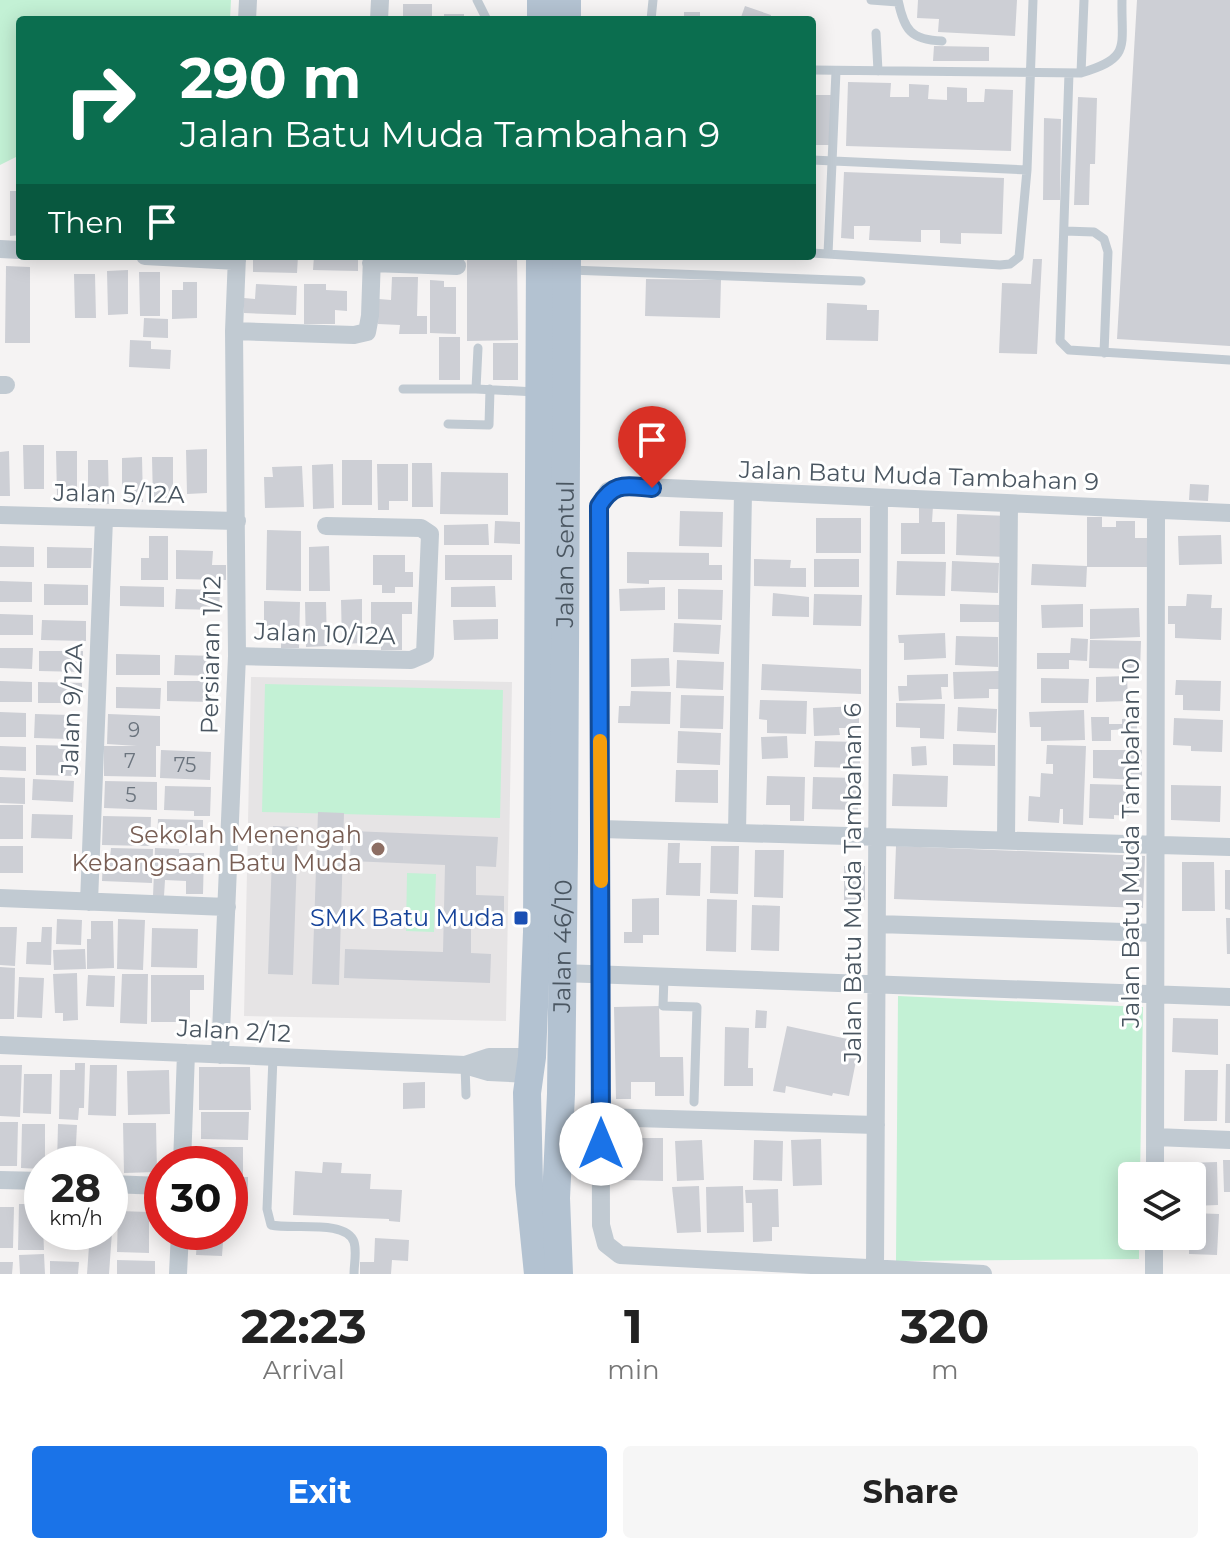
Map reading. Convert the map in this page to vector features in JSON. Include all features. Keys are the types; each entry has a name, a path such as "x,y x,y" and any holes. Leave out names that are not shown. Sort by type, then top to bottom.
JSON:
{"main road":[{"name":"Jalan Sentul","path":"538,779 540,260"},
{"name":"Jalan Sentul","path":"564,851 567,263"},
{"name":"Jalan 46/10","path":"538,779 535,1066 527,1093 529,1184 538,1274"},
{"name":"Jalan 46/10","path":"562,1042 564,851"},
{"path":"534,1009 562,973 537,932"},
{"path":"535,1066 553,1057 562,1042"},
{"path":"559,1274 556,1198 562,1042"},
{"path":"535,1066 553,1077 561,1094"}],"street":[{"name":"Persiaran 1/12","path":"220,1055 237,656 234,331 237,260"},
{"path":"234,331 354,335 367,332 372,260 457,266"},
{"name":"Jalan Batu Muda Tambahan 9","path":"601,829 599,506 608,491 622,486 1230,513"},
{"path":"737,833 743,492"},
{"name":"Jalan Batu Muda Tambahan 6","path":"875,1268 879,498"},
{"path":"1006,840 1009,504"},
{"name":"Jalan Batu Muda Tambahan 10","path":"1155,1162 1156,510"},
{"name":"Jalan 5/12A","path":"0,515 237,521"},
{"name":"Jalan 9/12A","path":"89,902 104,519"},
{"name":"Jalan 10/12A","path":"237,656 411,660 425,654 430,534 421,528 326,526"},
{"path":"983,1274 620,1255 606,1244 601,1225 601,829 1230,847"},
{"path":"0,898 227,907"},
{"path":"877,924 1155,933"},
{"path":"562,973 1230,997"},
{"name":"Jalan 2/12","path":"0,1045 465,1065 489,1057 535,1066"},
{"path":"183,1146 186,1053"},
{"path":"600,1117 876,1125"},
{"path":"1155,1137 1230,1140"},
{"path":"0,1180 24,1181"},
{"path":"178,1274 179,1250"},
{"path":"1154,1250 1154,1274"}],"lane":[{"path":"871,0 898,1 905,26 923,40 942,41"},
{"path":"816,253 1010,264 1019,257 1027,170 1033,0"},
{"path":"1081,73 1084,0"},
{"path":"816,70 1081,73 1106,66 1115,59 1121,47 1122,0"},
{"path":"876,33 878,71"},
{"path":"828,254 836,71"},
{"path":"1069,73 1060,341 1069,350 1230,360"},
{"path":"816,160 1027,170"},
{"path":"1065,231 1094,232 1104,239 1108,252 1104,353"},
{"path":"567,263 861,281"},
{"path":"476,389 478,348"},
{"path":"403,389 540,392"},
{"path":"448,424 489,425 490,389"},
{"path":"664,977 663,1006 697,1007 694,1102"},
{"path":"273,1057 267,1209 271,1225 283,1228 337,1227 351,1235 355,1245 354,1274"},
{"path":"465,1065 466,1095"}],"shaded area":[{"name":"Sekolah Menengah Kebangsaan Batu Muda","path":"251,677 512,682 506,1021 244,1016"}],"green space":[{"path":"0,0 231,0 230,16 16,16 16,157 0,165"},
{"path":"265,684 503,690 500,818 262,812"},
{"path":"407,873 436,874 434,932 406,931"},
{"path":"898,996 1143,1007 1140,1162 1118,1162 1118,1250 1139,1250 1139,1259 896,1261"}],"building":[{"path":"918,0 1017,0 1015,36 938,32 939,19 917,18"},
{"path":"1137,0 1230,0 1230,346 1117,339"},
{"path":"403,4 432,4 432,16 403,16"},
{"path":"745,6 771,15 771,16 741,16"},
{"path":"684,12 700,12 700,16 684,16"},
{"path":"934,46 989,47 989,61 933,61"},
{"path":"848,82 891,83 890,97 909,97 909,84 929,85 928,99 947,100 947,87 967,88 967,102 984,102 985,89 1013,90 1011,151 846,146"},
{"path":"816,95 833,95 832,145 816,145"},
{"path":"1078,97 1097,98 1095,164 1090,164 1089,205 1074,205"},
{"path":"1044,118 1061,119 1060,200 1043,200"},
{"path":"844,172 1004,178 1002,234 961,233 961,244 940,243 940,230 921,230 921,242 869,240 870,226 854,226 854,239 841,238"},
{"path":"10,191 16,191 16,235 10,236"},
{"path":"1033,259 1042,259 1037,354 999,353 1002,283 1031,284"},
{"path":"253,260 298,260 297,273 253,272"},
{"path":"314,260 358,260 358,271 313,270"},
{"path":"467,260 517,260 518,340 467,341"},
{"path":"6,266 30,267 30,343 5,343"},
{"path":"128,270 128,314 108,315 107,271"},
{"path":"139,272 160,272 160,316 140,316"},
{"path":"74,274 95,274 96,318 75,318"},
{"path":"392,277 418,277 417,316 427,316 427,334 399,334 400,325 378,324 379,299 391,300"},
{"path":"646,279 721,280 720,318 645,316"},
{"path":"430,280 444,281 444,287 456,287 456,334 430,333"},
{"path":"183,282 197,282 197,318 172,319 172,290 183,290"},
{"path":"256,284 297,286 296,315 244,313 244,298 255,299"},
{"path":"304,284 326,284 326,290 347,291 347,311 335,310 335,324 304,324"},
{"path":"827,303 867,305 867,310 879,310 878,341 826,340"},
{"path":"144,318 168,319 168,338 143,337"},
{"path":"439,337 460,337 460,380 439,380"},
{"path":"130,340 151,341 151,349 171,350 170,369 129,367"},
{"path":"493,343 518,343 518,380 493,380"},
{"path":"23,445 44,445 44,489 24,489"},
{"path":"207,449 207,493 187,494 186,450"},
{"path":"9,451 10,496 0,496 0,452"},
{"path":"56,451 77,451 77,495 57,495"},
{"path":"142,457 143,502 122,502 122,458"},
{"path":"152,457 173,457 173,501 153,501"},
{"path":"88,460 108,460 109,504 88,505"},
{"path":"342,460 372,460 372,505 342,505"},
{"path":"412,463 432,463 433,507 412,507"},
{"path":"333,464 334,508 313,509 312,465"},
{"path":"377,464 408,464 408,501 389,501 389,510 378,510"},
{"path":"302,466 304,507 265,508 264,477 273,477 272,467"},
{"path":"441,472 508,473 508,515 440,514"},
{"path":"1190,484 1209,485 1208,501 1189,500"},
{"path":"919,506 933,506 932,522 945,522 945,554 901,554 901,523 919,523"},
{"path":"680,511 723,512 722,547 679,546"},
{"path":"957,514 1008,516 1006,557 956,555"},
{"path":"1087,517 1102,517 1102,527 1116,527 1116,521 1135,521 1135,538 1149,538 1149,567 1087,567"},
{"path":"816,518 861,518 861,553 816,553"},
{"path":"495,521 520,522 520,544 494,543"},
{"path":"488,524 489,545 444,545 444,525"},
{"path":"267,530 301,531 301,591 266,590"},
{"path":"1221,535 1222,564 1179,565 1178,536"},
{"path":"149,536 168,536 168,580 141,580 141,558 149,558"},
{"path":"0,546 34,547 34,567 0,567"},
{"path":"329,546 330,591 309,591 309,547"},
{"path":"47,547 92,548 91,568 47,568"},
{"path":"176,550 213,551 212,565 226,565 226,580 176,579"},
{"path":"627,552 709,553 709,565 722,565 722,580 627,583"},
{"path":"373,555 405,555 405,572 413,572 413,587 395,587 395,593 382,593 382,585 373,585"},
{"path":"445,555 512,555 512,580 445,580"},
{"path":"754,559 791,560 790,568 806,568 806,587 754,586"},
{"path":"814,559 859,559 859,587 814,587"},
{"path":"897,561 946,562 945,596 896,595"},
{"path":"952,561 999,563 998,593 951,591"},
{"path":"1032,564 1087,566 1086,587 1031,585"},
{"path":"0,581 32,582 32,602 0,602"},
{"path":"44,584 88,585 88,605 44,605"},
{"path":"120,586 164,587 164,607 120,606"},
{"path":"495,586 496,607 451,607 451,587"},
{"path":"665,587 665,610 620,611 619,589"},
{"path":"176,589 220,590 219,610 175,609"},
{"path":"678,589 723,590 722,620 678,619"},
{"path":"773,593 809,597 809,617 772,616"},
{"path":"814,594 862,595 861,626 813,625"},
{"path":"1187,594 1212,595 1211,608 1222,608 1221,640 1175,638 1175,624 1168,624 1168,606 1186,606"},
{"path":"362,599 362,643 342,644 341,600"},
{"path":"264,601 300,602 299,648 281,648 281,630 264,630"},
{"path":"305,602 326,602 327,646 306,647"},
{"path":"371,602 412,602 412,614 402,614 402,650 381,650 381,638 371,638"},
{"path":"960,604 1000,605 1000,622 960,622"},
{"path":"1083,604 1083,627 1042,628 1041,605"},
{"path":"1139,608 1140,637 1090,639 1090,609"},
{"path":"0,614 33,615 33,635 0,635"},
{"path":"498,619 498,639 454,640 453,620"},
{"path":"42,620 86,621 86,641 41,640"},
{"path":"674,623 721,625 719,654 673,652"},
{"path":"945,633 946,658 904,660 904,643 899,643 898,635"},
{"path":"956,636 998,637 998,667 955,665"},
{"path":"1071,638 1088,639 1087,661 1069,660 1069,669 1037,669 1037,653 1070,653"},
{"path":"1090,640 1141,641 1140,669 1089,668"},
{"path":"0,648 33,648 32,669 0,668"},
{"path":"39,651 83,651 83,672 39,671"},
{"path":"116,654 160,655 160,675 116,675"},
{"path":"175,655 219,656 219,676 174,675"},
{"path":"669,658 670,686 631,687 631,659"},
{"path":"677,660 724,662 723,690 676,688"},
{"path":"762,664 861,669 861,694 761,690"},
{"path":"1000,671 1000,689 989,689 989,698 954,699 953,672"},
{"path":"948,674 948,687 941,687 942,699 899,701 898,686 907,686 907,675"},
{"path":"1127,676 1128,701 1096,702 1096,677"},
{"path":"1041,678 1089,679 1088,703 1041,703"},
{"path":"1176,680 1221,681 1220,711 1183,710 1183,695 1175,695"},
{"path":"0,681 32,682 32,702 0,702"},
{"path":"167,681 211,681 211,702 167,701"},
{"path":"38,682 82,683 82,703 38,703"},
{"path":"116,687 161,688 160,709 116,708"},
{"path":"631,691 671,692 670,724 618,723 619,706 630,706"},
{"path":"681,695 724,696 723,729 680,728"},
{"path":"760,700 807,701 806,734 767,733 767,720 759,719"},
{"path":"896,703 945,704 944,739 920,738 920,728 896,727"},
{"path":"859,706 859,728 839,728 840,735 814,736 813,708"},
{"path":"958,707 997,709 996,733 957,731"},
{"path":"1084,710 1085,740 1041,741 1041,727 1030,727 1029,712"},
{"path":"0,712 26,713 26,737 0,737"},
{"path":"35,714 70,715 69,739 34,738"},
{"path":"108,714 160,716 156,777 104,776 104,746 137,746 107,744"},
{"path":"1091,717 1109,717 1109,724 1122,724 1122,719 1137,718 1137,729 1111,730 1111,741 1092,741"},
{"path":"1174,718 1223,720 1222,752 1191,751 1191,746 1173,745"},
{"path":"678,731 721,733 720,765 677,763"},
{"path":"787,736 788,758 762,759 761,737"},
{"path":"815,741 860,742 860,768 814,767"},
{"path":"953,744 995,745 995,766 953,765"},
{"path":"36,745 76,746 76,776 36,775"},
{"path":"1047,745 1086,746 1083,825 1063,824 1063,809 1060,809 1059,823 1028,821 1029,796 1040,797 1041,773 1053,774 1053,764 1046,764"},
{"path":"0,746 26,747 26,771 0,770"},
{"path":"926,746 927,765 912,766 911,747"},
{"path":"161,750 211,752 210,780 160,778"},
{"path":"1093,750 1142,750 1142,780 1093,778"},
{"path":"676,770 718,770 718,803 675,802"},
{"path":"893,774 948,776 947,807 892,806"},
{"path":"767,776 805,777 804,821 790,821 790,805 766,805"},
{"path":"0,777 25,778 25,804 0,803"},
{"path":"813,777 858,778 858,810 812,809"},
{"path":"33,779 74,781 73,802 32,800"},
{"path":"105,781 157,782 157,810 104,808"},
{"path":"1090,784 1130,785 1129,816 1089,818"},
{"path":"1171,785 1221,786 1220,822 1171,820"},
{"path":"165,786 211,787 210,816 194,816 194,811 164,810"},
{"path":"0,805 23,805 23,839 0,839"},
{"path":"318,812 344,813 339,985 312,984"},
{"path":"32,814 73,815 72,839 31,838"},
{"path":"103,816 151,817 150,846 102,845"},
{"path":"158,819 203,820 203,829 211,829 210,845 157,844"},
{"path":"273,826 298,827 293,975 268,974"},
{"path":"351,831 498,837 496,867 476,866 476,895 504,896 504,922 471,920 471,953 491,954 490,983 344,978 345,949 443,952 445,865 350,861"},
{"path":"668,843 680,843 679,863 701,863 700,896 666,895"},
{"path":"0,846 23,846 23,873 0,873"},
{"path":"711,846 739,846 738,894 710,893"},
{"path":"896,846 1145,856 1143,908 894,899"},
{"path":"111,848 153,849 152,883 102,881 103,858 110,858"},
{"path":"155,848 179,849 179,853 204,853 203,894 186,894 186,881 165,880 164,896 153,896"},
{"path":"755,850 784,850 783,898 754,897"},
{"path":"1182,862 1214,862 1215,911 1182,911"},
{"path":"844,866 865,866 865,900 844,900"},
{"path":"1225,870 1230,870 1230,910 1225,909"},
{"path":"659,898 659,935 643,935 643,943 624,943 624,932 632,932 632,899"},
{"path":"707,899 737,900 736,952 706,951"},
{"path":"752,905 780,906 779,951 751,950"},
{"path":"1226,918 1230,918 1230,954 1227,954"},
{"path":"57,919 82,920 81,945 56,944"},
{"path":"118,919 145,920 143,970 117,969"},
{"path":"91,921 113,921 114,968 87,969 87,939 91,939"},
{"path":"0,927 17,927 15,966 0,965"},
{"path":"42,927 52,927 51,965 26,964 27,942 41,942"},
{"path":"152,928 198,929 197,968 151,967"},
{"path":"85,949 86,969 54,970 53,950"},
{"path":"0,967 15,968 14,1019 0,1019"},
{"path":"77,973 78,1020 63,1021 63,1013 55,1013 53,974"},
{"path":"122,974 148,974 147,1024 120,1023"},
{"path":"88,975 115,976 114,1007 86,1006"},
{"path":"151,975 204,975 204,990 190,990 190,1022 151,1022"},
{"path":"19,977 44,978 42,1018 17,1017"},
{"path":"659,1006 660,1057 683,1057 684,1096 655,1096 655,1082 631,1082 631,1099 616,1099 614,1007"},
{"path":"756,1010 767,1011 766,1028 755,1028"},
{"path":"1173,1018 1218,1019 1218,1055 1172,1052"},
{"path":"787,1026 852,1040 848,1054 857,1056 849,1096 833,1093 832,1096 786,1086 785,1093 773,1091"},
{"path":"725,1027 749,1028 748,1068 753,1068 753,1086 724,1086"},
{"path":"75,1063 85,1063 84,1108 79,1108 78,1120 59,1119 60,1070 75,1070"},
{"path":"1226,1064 1230,1064 1230,1123 1225,1123"},
{"path":"0,1065 22,1065 20,1117 0,1116"},
{"path":"90,1065 117,1065 116,1116 88,1115"},
{"path":"199,1067 250,1067 251,1110 199,1110"},
{"path":"169,1070 170,1114 128,1115 127,1071"},
{"path":"1185,1070 1218,1070 1217,1121 1184,1121"},
{"path":"24,1074 52,1074 51,1114 23,1113"},
{"path":"425,1082 425,1108 403,1109 403,1083"},
{"path":"201,1112 249,1112 248,1140 201,1139"},
{"path":"0,1122 18,1122 17,1166 0,1166"},
{"path":"123,1123 156,1123 156,1146 144,1146 144,1172 128,1173 128,1146 123,1146"},
{"path":"22,1124 45,1124 45,1146 24,1146 24,1168 21,1168"},
{"path":"58,1124 77,1125 76,1146 57,1146"},
{"path":"633,1138 663,1138 663,1181 623,1180 623,1158 633,1158"},
{"path":"821,1139 822,1185 793,1186 791,1140"},
{"path":"702,1140 704,1180 677,1181 675,1141"},
{"path":"754,1140 783,1141 782,1181 753,1180"},
{"path":"1223,1160 1230,1160 1230,1192 1224,1192"},
{"path":"323,1162 342,1163 341,1173 371,1174 370,1189 402,1190 400,1222 293,1215 295,1171 322,1173"},
{"path":"1206,1162 1217,1162 1218,1205 1206,1205"},
{"path":"699,1186 701,1232 677,1233 672,1187"},
{"path":"743,1186 744,1232 707,1233 706,1187"},
{"path":"778,1189 779,1227 772,1227 772,1241 753,1242 752,1203 746,1203 745,1190"},
{"path":"19,1204 24,1204 24,1250 18,1250"},
{"path":"0,1207 14,1207 13,1248 0,1248"},
{"path":"128,1211 144,1212 144,1250 149,1250 149,1253 117,1252 128,1250"},
{"path":"1206,1214 1219,1214 1217,1255 1189,1254 1189,1250 1206,1250"},
{"path":"375,1238 409,1240 408,1261 392,1260 391,1274 360,1274 360,1262 374,1262"},
{"path":"89,1250 111,1250 109,1274 87,1274"},
{"path":"196,1250 222,1250 222,1256 196,1255"},
{"path":"44,1254 45,1274 20,1274 19,1255"},
{"path":"117,1260 155,1261 155,1274 117,1274"},
{"path":"50,1261 79,1262 78,1274 50,1274"},
{"path":"0,1262 13,1262 12,1274 0,1274"}],"slow traffic":[{"path":"600,741 601,881"}],"place":[{"name":"Sekolah Menengah Kebangsaan Batu Muda","path":"378,849"},
{"name":"SMK Batu Muda","path":"521,918"}],"route":[{"path":"601,1144 599,506 608,491 622,486 652,488"}]}
